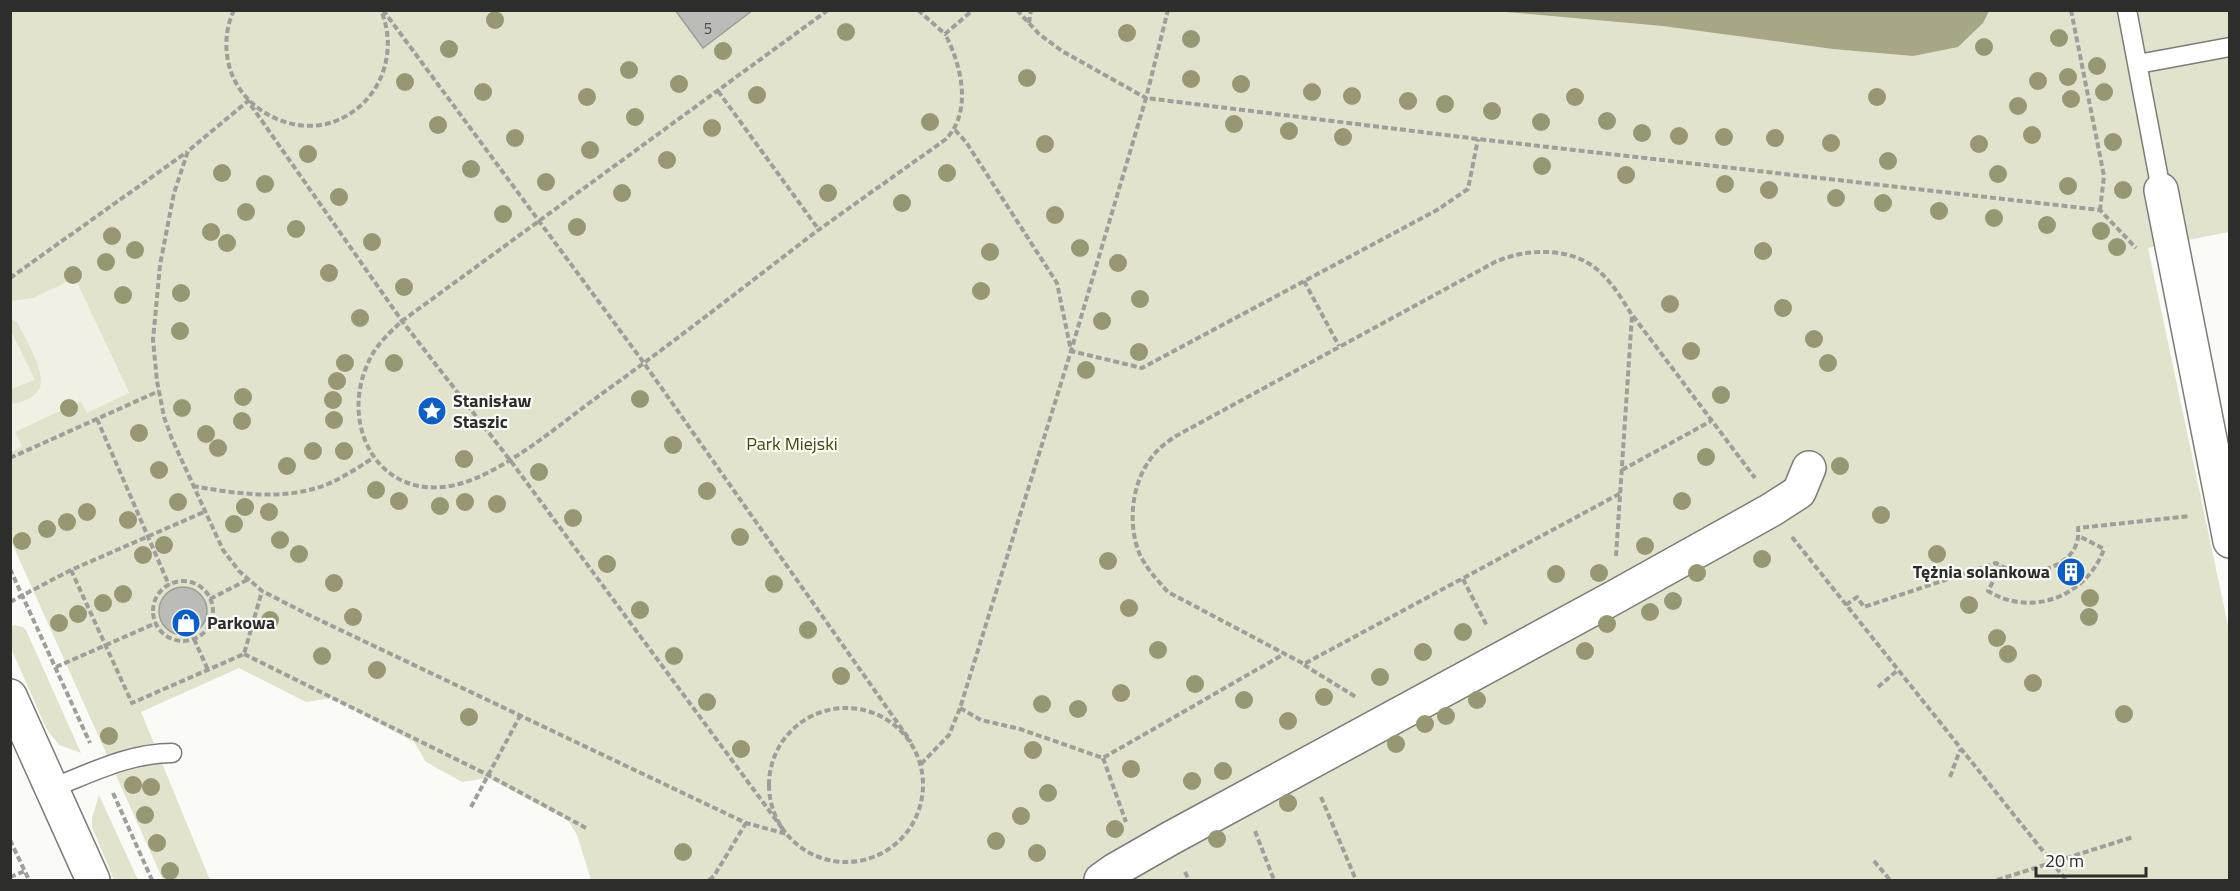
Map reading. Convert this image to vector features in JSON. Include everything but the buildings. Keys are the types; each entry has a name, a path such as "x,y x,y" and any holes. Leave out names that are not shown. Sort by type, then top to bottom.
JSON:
{"street":[{"path":"2160,190 2228,535"},
{"path":"1101,880 1138,856 1777,507 1799,492 1809,468"},
{"path":"10,696 93,880"}],"lane":[{"path":"2127,10 2160,190"},
{"path":"2138,64 2229,47"},
{"path":"52,788 130,758 172,753"}],"path":[{"path":"234,10 226,44 229,68 237,87 402,321 510,460 782,828 798,846 820,858 843,863 867,860 890,849 908,833 919,812 924,788 921,764 911,742 644,363 382,10"},
{"path":"248,101 266,115 292,124 309,125 338,120 361,105 379,82 387,60 389,43 382,10"},
{"path":"828,10 402,321 376,349 369,360 361,382 359,408 362,430 373,458 381,467 400,480 431,488 455,485 510,460 644,363 819,230 946,139 955,130 960,106 961,76 953,48 945,34 918,10"},
{"path":"945,34 973,10"},
{"path":"1017,10 1039,34 1062,51 1146,98 1478,139 2100,210 2141,253"},
{"path":"1029,23 1032,10"},
{"path":"921,764 949,735 960,708 1071,351 1151,81 1168,10"},
{"path":"2071,10 2104,177 2100,210"},
{"path":"718,91 819,230"},
{"path":"11,278 188,151 248,101"},
{"path":"955,130 966,142 1057,283 1071,351"},
{"path":"1071,351 1142,368 1437,210 1468,189 1478,139"},
{"path":"188,151 174,193 160,265 153,340 159,391 164,417 204,512 223,550 239,571 262,591 520,716 746,823 788,834"},
{"path":"1390,718 1285,653 1182,601 1168,592 1152,575 1133,534 1133,507 1137,487 1145,468 1157,451 1170,441 1339,346 1495,262 1514,254 1558,253 1589,264 1601,273 1777,507"},
{"path":"1304,281 1339,346"},
{"path":"1613,598 1632,315"},
{"path":"10,458 159,391"},
{"path":"97,419 169,585"},
{"path":"1622,470 1711,421"},
{"path":"193,486 221,492 257,494 294,492 327,484 373,458"},
{"path":"1304,664 1621,493"},
{"path":"10,602 71,570 204,512"},
{"path":"1846,605 1857,597 1864,607 1996,563 2011,571 2031,574 2052,568 2068,554 2079,536 2078,528 2199,515 2201,531 2228,535"},
{"path":"2001,566 1988,591 1998,597 2027,603 2056,598 2082,584 2096,566 2104,549 2079,536"},
{"path":"1804,552 2066,880"},
{"path":"10,569 94,752"},
{"path":"71,570 132,703 244,654"},
{"path":"210,599 249,579"},
{"path":"1462,579 1504,657"},
{"path":"178,582 192,583 201,587 210,599 211,620 204,631 194,639 183,641 172,639 162,633 156,623 154,605 159,593 169,585 178,582"},
{"path":"244,654 262,591"},
{"path":"56,667 156,623"},
{"path":"194,639 208,670"},
{"path":"960,708 981,720 1020,729 1103,758 1285,653"},
{"path":"244,654 488,775 586,828"},
{"path":"1878,687 1898,670"},
{"path":"782,828 771,806 769,782 774,758 786,737 804,721 825,710 849,708 873,712 895,724 911,742"},
{"path":"471,807 520,716"},
{"path":"1950,777 1961,749"},
{"path":"1103,758 1138,856"},
{"path":"1307,763 1356,880"},
{"path":"110,787 152,880"},
{"path":"1242,799 1274,880"},
{"path":"709,880 714,876 746,823"},
{"path":"1997,880 2133,837"},
{"path":"11,841 29,880"},
{"path":"1874,861 1890,880"},
{"path":"10,878 25,872"}],"shaded area":[{"path":"1989,10 1983,23 1958,47 1913,56 1833,49 1663,26 1495,11"},
{"path":"75,277 129,394 87,414 81,401 16,432 22,446 11,452 11,301 33,297"}],"green space":[{"name":"Park Miejski","path":"10,11 2229,11 2229,232 2148,248 2229,630 2229,880 591,880 577,835 568,820 488,778 462,782 426,762 414,742 332,698 306,702 239,668 141,712 210,880 163,880 11,541 11,452 22,446 15,432 81,401 87,413 129,393 75,278 33,298 11,301"},
{"path":"11,319 17,322 34,355 41,382 35,395 15,404 11,402 11,389 35,380 11,331"},
{"path":"14,625 26,630 81,753 59,745 46,728 11,648 11,627"},
{"path":"99,795 138,880 114,880 92,827 92,818"}],"place":[{"name":"Stanisław Staszic","path":"432,411"},
{"name":"Tężnia solankowa","path":"2071,572"},
{"name":"Parkowa","path":"186,623"}]}
